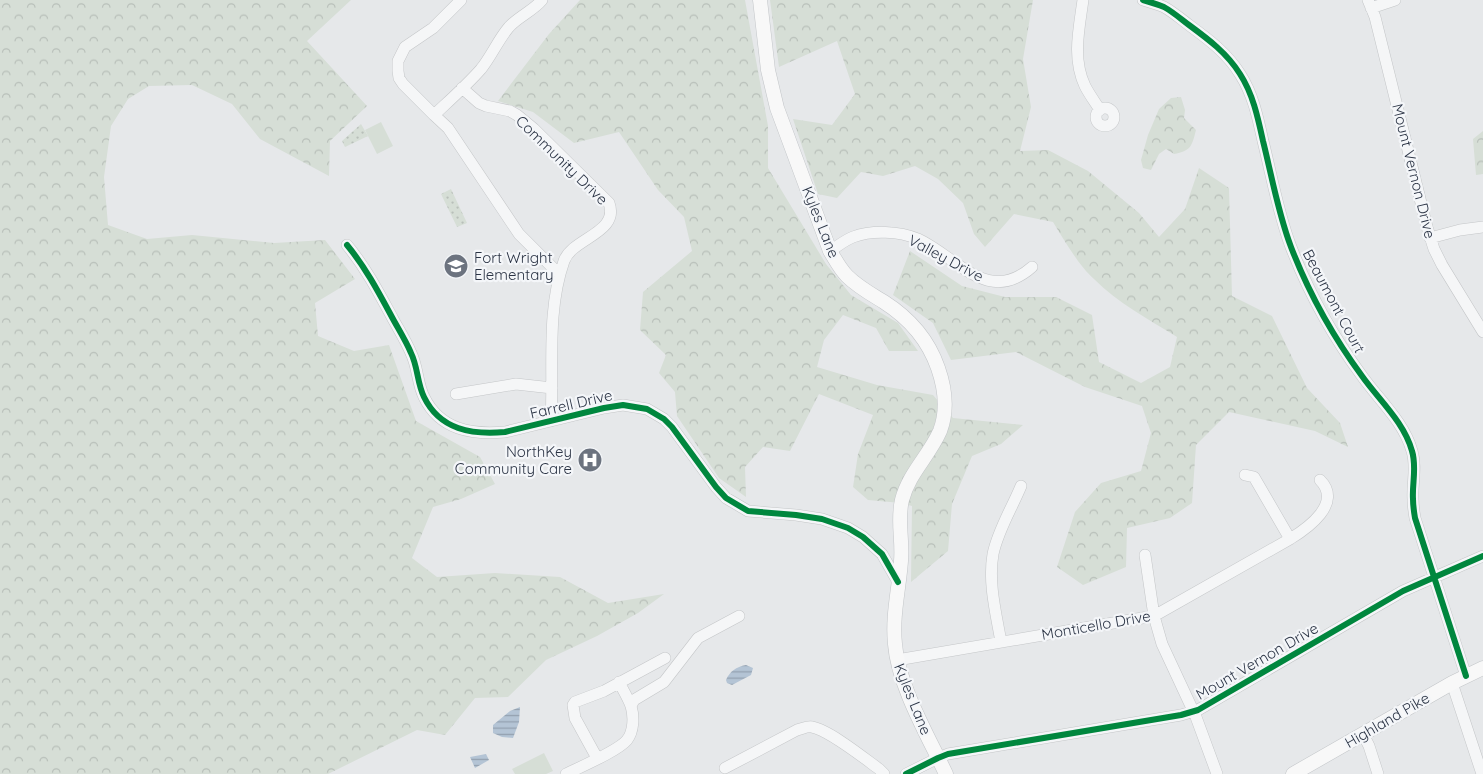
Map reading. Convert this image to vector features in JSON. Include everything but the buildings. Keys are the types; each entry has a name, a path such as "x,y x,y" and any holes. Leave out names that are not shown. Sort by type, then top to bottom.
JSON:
{"main road":[{"name":"Kyles Lane","path":"760,0 771,87 780,117 830,250 848,277 861,288 903,315 920,333 934,357 944,387 944,413 940,430 906,486 902,503 900,517 902,560 894,628 897,660 903,681 946,774"},
{"name":"Highland Pike","path":"1293,774 1452,683 1483,668"}],"street":[{"path":"461,0 433,28 405,47 398,61 399,78 448,128 518,234 560,274"},
{"path":"434,115 479,71 511,26 535,8 542,0"},
{"path":"1083,0 1078,34 1078,58 1085,86 1100,110"},
{"name":"Beaumont Court","path":"1143,0 1165,8 1223,52 1247,87 1256,111 1282,218 1299,265 1339,343 1402,429 1413,452 1415,518 1466,676"},
{"path":"1370,4 1395,0"},
{"name":"Mount Vernon Drive","path":"1370,4 1430,238 1442,265 1483,332"},
{"name":"Community Drive","path":"462,88 479,103 510,111 534,129 609,203 612,210 611,217 589,240 572,250 566,257 560,274"},
{"path":"1430,238 1460,230 1483,227"},
{"name":"Valley Drive","path":"830,250 855,236 892,233 917,239 986,281 1003,283 1010,281 1032,267"},
{"name":"Farrell Drive","path":"347,245 359,260 376,288 412,354 423,396 436,413 448,423 458,429 474,432 505,432 604,408 623,405 647,409 664,419 672,427 726,498 748,511 822,519 848,528 864,537 882,554 898,582"},
{"name":"Farrell Drive","path":"551,421 553,317 555,295 560,274"},
{"path":"456,394 516,384 552,388"},
{"path":"1245,475 1254,477 1290,539"},
{"name":"Monticello Drive","path":"897,660 1154,616 1290,539 1310,525 1325,507 1328,493 1320,480"},
{"path":"1002,642 993,596 992,565 998,538 1021,486"},
{"path":"1145,555 1154,616 1162,644 1193,712 1217,774"},
{"name":"Mount Vernon Drive","path":"906,774 948,754 1193,712 1403,591 1483,556"},
{"path":"631,706 634,700 664,682 698,638 739,616"},
{"path":"597,758 575,718 573,704 604,691 665,658"},
{"path":"566,774 616,748 627,740 632,726 631,706 619,682"},
{"path":"1452,683 1482,774"},
{"path":"725,768 797,730 808,727 818,729 830,735 884,774"},
{"path":"1363,734 1378,774"}],"green space":[{"path":"0,0 351,0 307,41 367,106 330,141 329,176 260,139 232,104 192,85 149,86 128,99 111,126 104,177 108,225 147,239 192,235 274,243 325,240 355,279 315,303 318,336 354,351 389,345 416,421 480,457 495,484 461,499 433,507 412,558 437,577 495,573 560,577 608,603 664,594 638,613 597,636 546,660 508,697 475,698 445,735 417,730 328,774 0,774"},
{"path":"580,0 745,0 768,126 768,168 826,264 851,295 898,323 918,351 889,351 876,328 843,315 824,340 817,367 877,385 933,395 953,418 1023,425 1001,444 972,456 952,504 948,551 911,582 912,506 868,500 853,487 858,454 873,415 819,394 790,451 763,447 745,467 746,497 719,478 677,416 675,392 659,373 666,355 640,330 643,292 692,251 684,217 658,190 619,132 574,143 533,112 498,101 549,34"},
{"path":"770,0 1033,0 1023,59 1031,107 1020,151 1048,150 1088,171 1139,213 1159,237 1185,209 1199,168 1229,188 1232,296 1272,316 1307,388 1340,423 1348,447 1315,431 1229,412 1196,445 1192,503 1170,518 1127,528 1126,567 1083,585 1057,567 1075,512 1101,483 1141,471 1151,433 1142,406 1085,387 1016,352 951,360 933,323 893,295 910,251 962,286 1005,297 1056,297 1092,315 1099,362 1141,383 1170,367 1177,337 1103,288 1077,260 1053,222 1014,214 985,247 974,234 963,203 938,179 915,166 883,176 861,172 837,198 818,194 793,119 832,125 855,94 837,41 779,67"},
{"path":"1181,97 1185,110 1184,118 1196,130 1192,144 1184,151 1174,154 1166,149 1159,154 1151,170 1143,168 1141,160 1148,135 1159,109 1171,98"},
{"path":"381,122 393,146 377,154 365,130"},
{"path":"361,124 368,136 345,147 342,141"},
{"path":"1483,131 1483,174 1476,175 1473,139"},
{"path":"451,189 467,223 457,227 441,194"},
{"path":"544,753 553,771 546,774 515,774 512,769"}],"water":[{"path":"746,665 753,668 751,675 732,685 727,683 726,680 731,672 736,668"},
{"path":"520,707 519,722 513,738 502,737 493,733 493,725 510,711"},
{"path":"486,754 489,760 475,768 470,757"}],"cycle path":[{"path":"1143,0 1167,9 1210,41 1235,66 1245,82 1257,115 1282,221 1305,280 1341,346 1397,421 1408,440 1414,463 1413,507 1415,518 1466,676"},
{"path":"347,245 372,281 407,344 415,364 424,397 439,417 448,423 469,431 493,433 505,432 623,405 647,409 664,419 672,427 726,498 748,511 822,519 848,528 863,537 882,554 898,582"},
{"path":"906,774 948,754 1181,715 1198,710 1403,591 1483,556"}],"place":[{"name":"Fort Wright Elementary","path":"456,266"},
{"name":"NorthKey Community Care","path":"590,460"}]}
